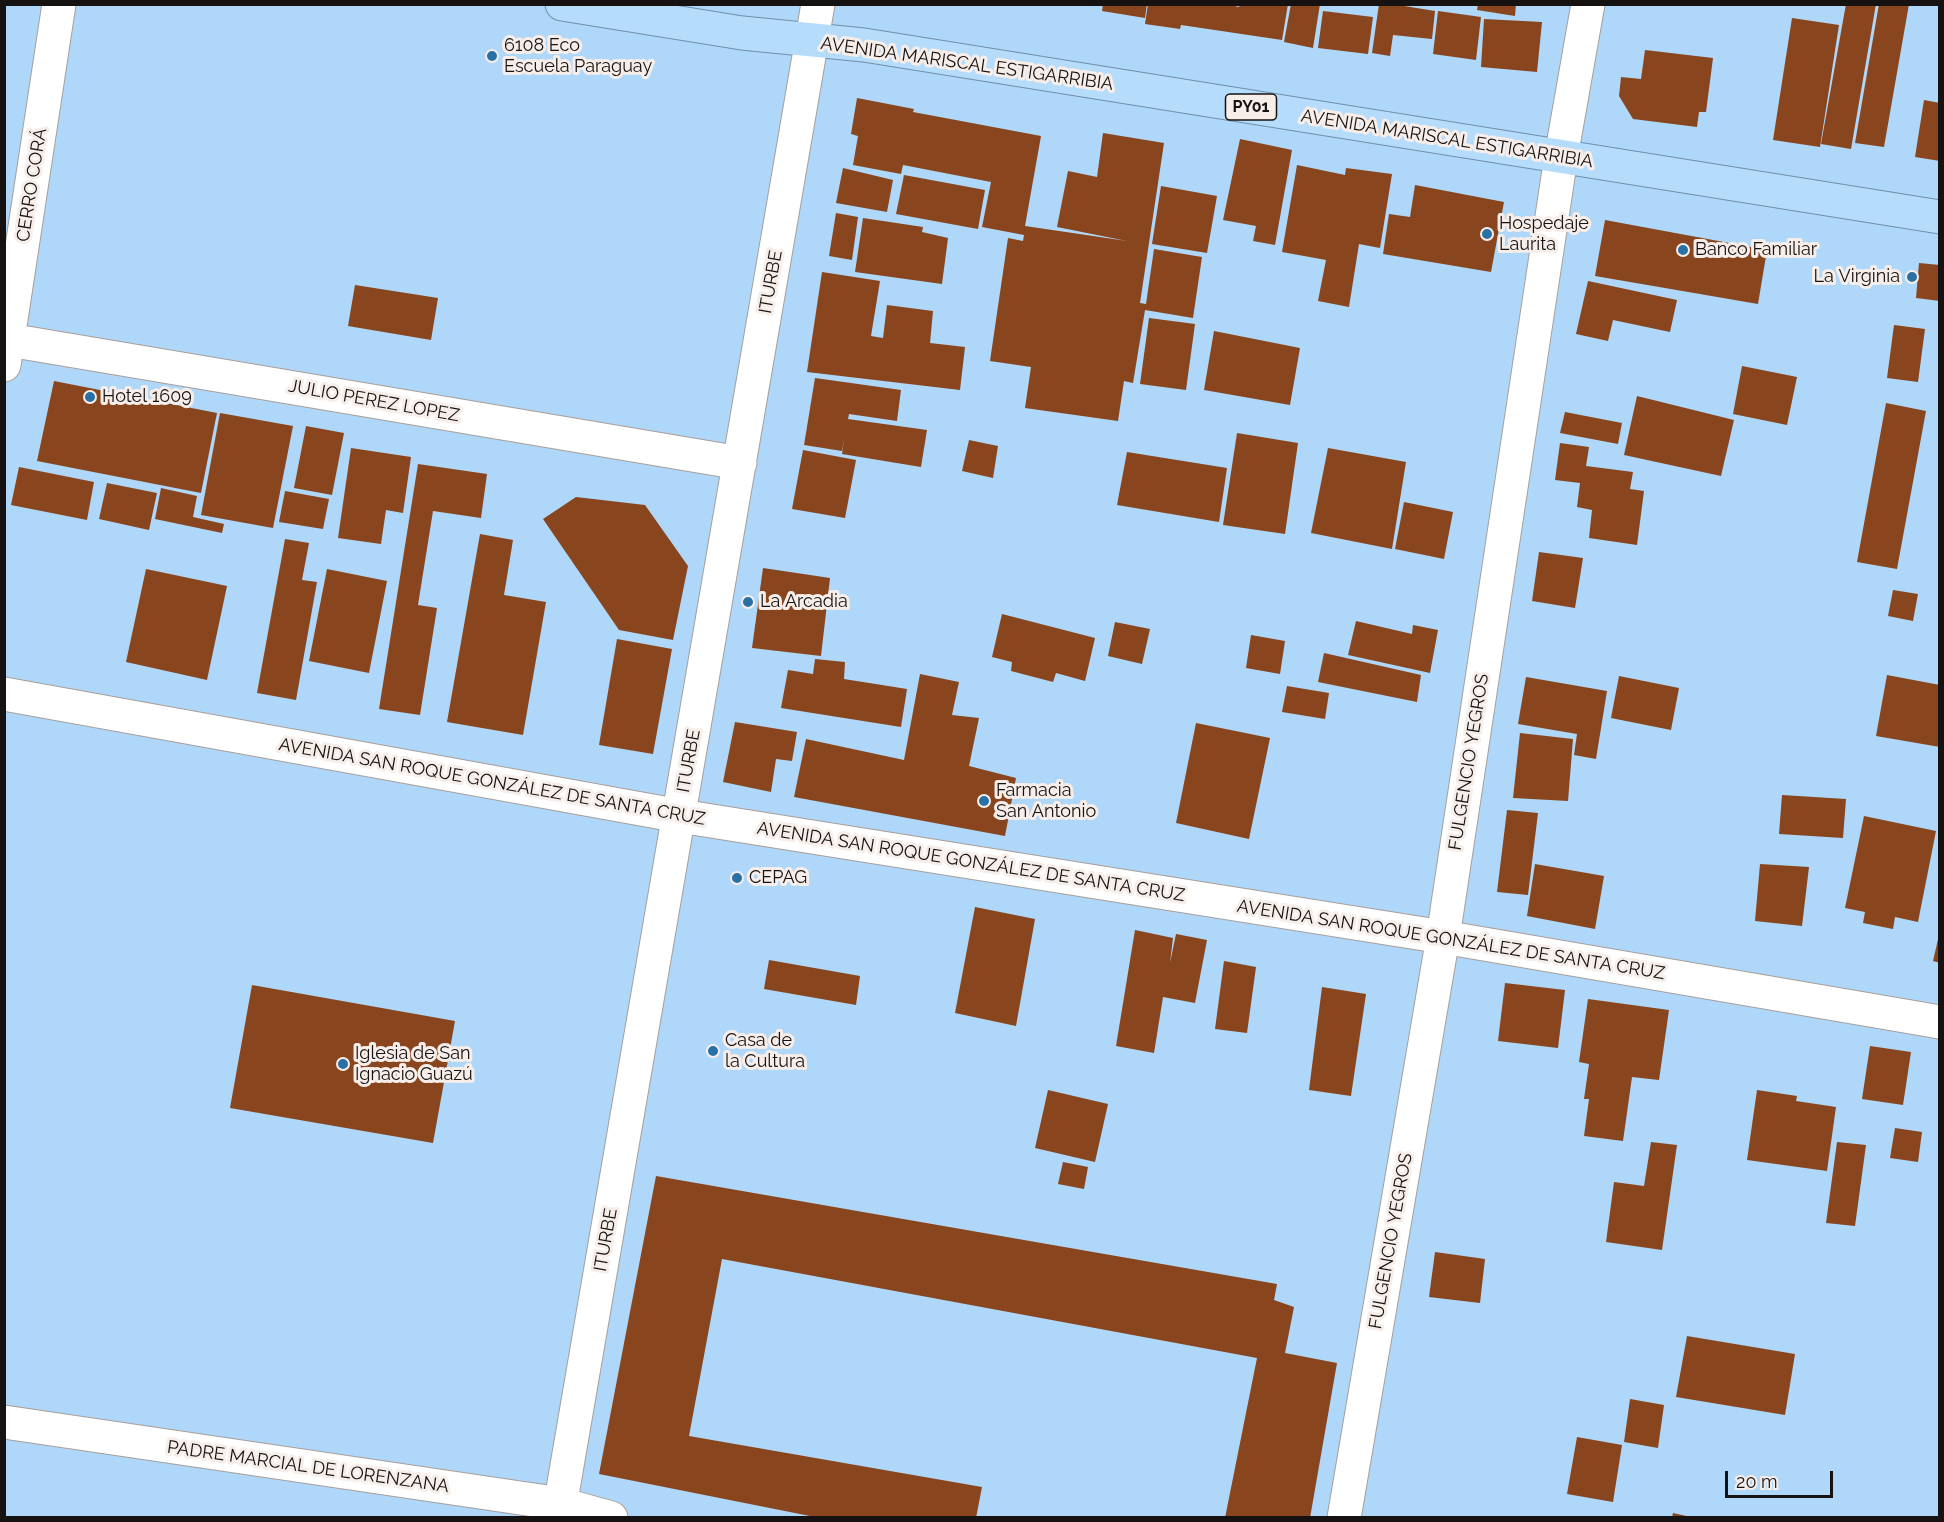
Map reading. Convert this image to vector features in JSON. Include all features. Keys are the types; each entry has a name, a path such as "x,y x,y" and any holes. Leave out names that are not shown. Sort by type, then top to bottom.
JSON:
{"highway":[{"name":"AVENIDA MARISCAL ESTIGARRIBIA","path":"562,4 696,27 875,47 1940,217"}],"street":[{"name":"CERRO CORÁ","path":"7,352 59,4"},
{"name":"ITURBE","path":"560,1511 818,4"},
{"name":"FULGENCIO YEGROS","path":"1344,1518 1443,937 1561,157 1588,4"},
{"name":"JULIO PEREZ LOPEZ","path":"7,352 740,463"},
{"name":"AVENIDA SAN ROQUE GONZÁLEZ DE SANTA CRUZ","path":"4,694 680,816 1443,937 1940,1022"},
{"name":"PADRE MARCIAL DE LORENZANA","path":"4,1422 611,1518"}],"water":[{"path":"5,5 1939,5 1939,1517 5,1517"}],"building":[{"path":"1103,4 1147,4 1145,18 1102,11"},
{"path":"1148,4 1225,4 1239,7 1240,4 1288,4 1282,40 1181,25 1180,29 1145,24"},
{"path":"1291,4 1320,4 1313,48 1284,42"},
{"path":"1379,4 1435,11 1432,39 1393,35 1390,56 1372,53"},
{"path":"1478,4 1516,4 1515,16 1477,10"},
{"path":"1846,4 1876,4 1851,149 1821,144"},
{"path":"1879,4 1909,4 1884,147 1855,143"},
{"path":"1323,11 1373,17 1368,54 1318,48"},
{"path":"1438,11 1481,17 1476,60 1433,54"},
{"path":"1792,18 1839,25 1820,147 1773,140"},
{"path":"1484,19 1542,22 1537,72 1481,67"},
{"path":"1645,50 1713,58 1706,112 1699,112 1697,127 1633,119 1619,96 1621,77 1641,79"},
{"path":"857,98 914,109 913,112 1041,136 1025,226 1127,241 1057,227 1068,171 1097,177 1103,133 1164,143 1140,303 1146,304 1154,249 1202,257 1193,318 1145,310 1133,383 1124,381 1118,421 1025,408 1031,367 990,361 1008,238 1023,241 1024,235 982,227 991,182 903,165 901,174 853,165 858,136 851,134"},
{"path":"1924,100 1940,103 1940,161 1915,157"},
{"path":"1240,139 1292,150 1275,245 1253,241 1256,226 1223,220"},
{"path":"1297,165 1345,175 1346,168 1392,174 1380,248 1359,244 1349,307 1318,301 1326,260 1282,252"},
{"path":"843,168 893,180 887,212 836,203"},
{"path":"904,175 985,190 978,229 896,214"},
{"path":"1415,185 1504,202 1491,272 1383,254 1389,214 1410,217"},
{"path":"1161,186 1217,196 1207,253 1152,244"},
{"path":"836,213 858,217 852,260 829,256"},
{"path":"863,218 923,227 922,232 948,238 942,284 855,272"},
{"path":"1605,220 1767,250 1758,304 1595,276"},
{"path":"1919,263 1940,265 1940,301 1916,298"},
{"path":"822,272 880,281 871,336 883,338 887,305 933,311 930,343 965,347 960,390 807,372"},
{"path":"1588,281 1677,300 1670,332 1613,320 1608,341 1576,334"},
{"path":"355,285 438,298 431,340 348,326"},
{"path":"1149,318 1195,324 1186,390 1140,384"},
{"path":"1894,325 1925,329 1918,382 1887,378"},
{"path":"1214,331 1300,348 1290,405 1204,390"},
{"path":"1742,366 1797,377 1787,425 1733,414"},
{"path":"815,378 901,390 897,421 849,414 848,419 927,430 921,467 842,454 844,439 842,451 804,445"},
{"path":"54,381 217,413 201,493 37,461"},
{"path":"1637,396 1734,420 1721,476 1624,455"},
{"path":"1886,403 1926,411 1897,569 1857,562"},
{"path":"1565,412 1622,423 1618,444 1560,433"},
{"path":"220,413 293,426 273,528 201,515"},
{"path":"306,426 344,433 332,495 294,488"},
{"path":"1237,433 1298,443 1285,534 1223,525"},
{"path":"969,440 998,446 993,478 962,471"},
{"path":"1560,443 1589,447 1586,466 1633,472 1630,489 1644,491 1637,545 1589,538 1592,510 1577,507 1580,483 1555,480"},
{"path":"351,448 411,457 403,513 386,510 381,544 338,538"},
{"path":"1328,448 1406,462 1392,549 1311,533"},
{"path":"803,450 856,460 845,518 792,509"},
{"path":"1127,452 1227,468 1219,522 1117,505"},
{"path":"418,464 487,474 481,518 433,511 418,605 437,608 420,715 379,709"},
{"path":"19,467 94,482 87,520 11,505"},
{"path":"107,483 157,493 149,530 99,519"},
{"path":"161,488 197,496 193,517 224,524 222,533 155,519"},
{"path":"285,491 329,499 323,529 279,522"},
{"path":"576,497 645,505 688,566 673,640 619,630 543,519"},
{"path":"1404,502 1453,512 1444,559 1395,549"},
{"path":"480,534 513,540 504,595 546,602 523,735 447,722"},
{"path":"285,539 309,543 302,580 317,582 296,700 257,693"},
{"path":"1539,552 1583,558 1575,608 1532,601"},
{"path":"763,568 830,578 821,656 752,648"},
{"path":"146,569 227,586 207,680 126,662"},
{"path":"327,569 387,581 369,673 309,661"},
{"path":"1893,590 1918,594 1913,621 1888,616"},
{"path":"1002,614 1095,638 1085,681 1056,673 1053,682 1011,671 1012,662 992,657"},
{"path":"1356,621 1412,634 1413,625 1438,630 1430,673 1348,655"},
{"path":"1115,622 1150,629 1142,664 1108,656"},
{"path":"1251,635 1285,641 1280,674 1246,668"},
{"path":"617,639 672,649 653,754 599,745"},
{"path":"1324,653 1421,675 1417,702 1318,682"},
{"path":"815,659 845,662 844,679 907,689 901,727 781,708 788,670 813,674"},
{"path":"920,674 959,682 952,715 979,718 969,766 1016,778 1005,836 794,797 806,739 904,760"},
{"path":"1887,675 1940,685 1940,747 1876,736"},
{"path":"1619,676 1679,688 1671,730 1611,718"},
{"path":"1526,677 1607,691 1596,759 1574,755 1577,734 1518,724"},
{"path":"1287,686 1329,693 1325,719 1282,712"},
{"path":"735,722 797,732 792,761 776,759 771,792 723,782"},
{"path":"1196,723 1270,738 1249,839 1176,823"},
{"path":"1520,733 1573,739 1568,801 1513,798"},
{"path":"1782,795 1846,799 1843,838 1779,834"},
{"path":"1507,810 1538,813 1528,895 1497,892"},
{"path":"1864,816 1936,831 1918,922 1895,917 1893,929 1863,923 1865,912 1845,908"},
{"path":"1535,864 1604,876 1595,929 1527,916"},
{"path":"1760,864 1809,867 1802,926 1755,921"},
{"path":"975,907 1035,919 1016,1026 955,1013"},
{"path":"1135,930 1173,938 1170,963 1176,934 1207,940 1195,1003 1163,997 1154,1053 1116,1046"},
{"path":"1940,935 1940,963 1933,961"},
{"path":"769,960 860,976 856,1005 764,989"},
{"path":"1224,961 1256,967 1247,1033 1215,1029"},
{"path":"1505,983 1565,990 1558,1048 1498,1041"},
{"name":"Iglesia de San Ignacio Guazú","path":"252,985 455,1021 433,1143 230,1108"},
{"path":"1322,987 1366,994 1351,1096 1309,1090"},
{"path":"1588,999 1669,1010 1659,1080 1632,1077 1623,1141 1584,1136 1589,1099 1584,1099 1589,1064 1579,1062"},
{"path":"1870,1046 1911,1052 1903,1105 1862,1099"},
{"path":"1048,1090 1108,1104 1095,1162 1035,1148"},
{"path":"1757,1090 1797,1096 1796,1101 1836,1107 1827,1171 1747,1160"},
{"path":"1895,1128 1922,1132 1918,1162 1890,1158"},
{"path":"1651,1142 1677,1145 1662,1250 1606,1242 1614,1182 1644,1186"},
{"path":"1837,1142 1866,1145 1855,1226 1826,1223"},
{"path":"1063,1162 1088,1167 1084,1189 1058,1184"},
{"path":"656,1176 1277,1284 1274,1300 1294,1307 1285,1353 1337,1363 1310,1518 1225,1518 1257,1358 722,1259 689,1436 982,1487 976,1518 820,1518 599,1474"},
{"path":"1435,1252 1485,1259 1480,1303 1429,1297"},
{"path":"1687,1336 1795,1354 1785,1415 1676,1397"},
{"path":"1630,1399 1664,1405 1658,1448 1624,1442"},
{"path":"1577,1437 1622,1445 1613,1502 1567,1494"},
{"path":"1673,1513 1691,1517 1691,1518 1672,1518"}],"place":[{"name":"6108 Eco Escuela Paraguay","path":"492,56"},
{"name":"Hospedaje Laurita","path":"1487,234"},
{"name":"Banco Familiar","path":"1683,250"},
{"name":"La Virginia","path":"1912,277"},
{"name":"Hotel 1609","path":"90,397"},
{"name":"La Arcadia","path":"748,602"},
{"name":"Farmacia San Antonio","path":"984,801"},
{"name":"CEPAG","path":"737,878"},
{"name":"Casa de la Cultura","path":"713,1051"},
{"name":"Iglesia de San Ignacio Guazú","path":"343,1064"}]}
